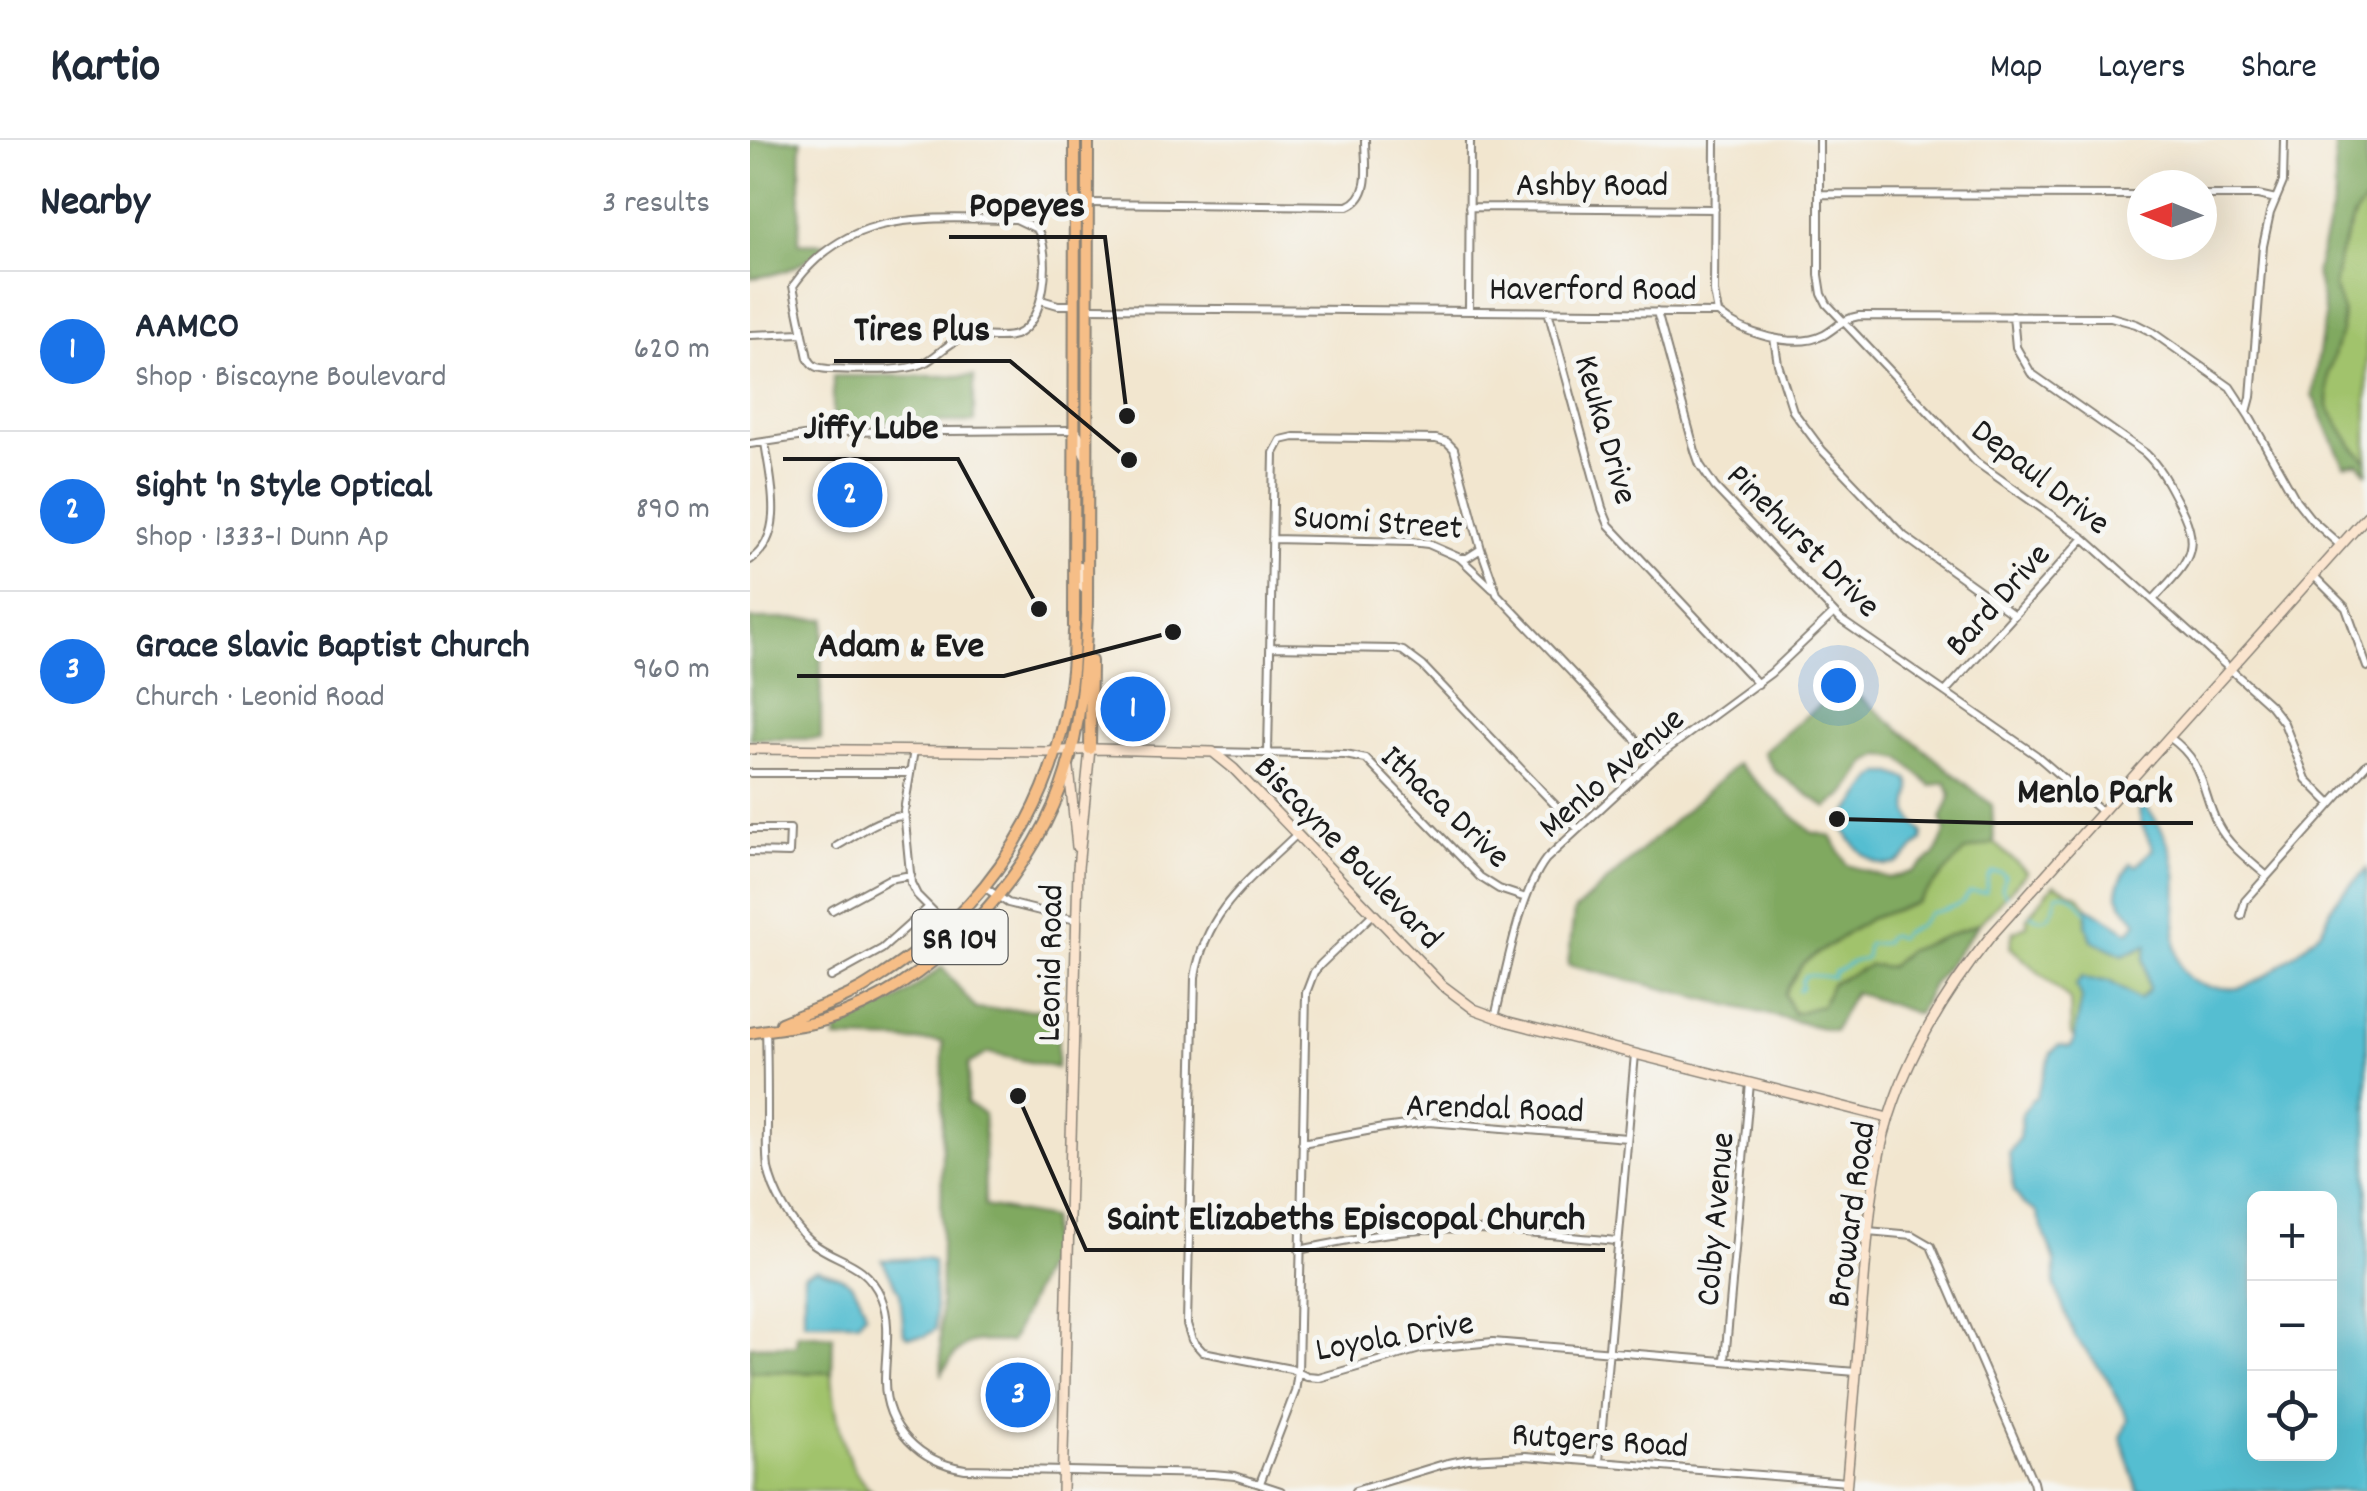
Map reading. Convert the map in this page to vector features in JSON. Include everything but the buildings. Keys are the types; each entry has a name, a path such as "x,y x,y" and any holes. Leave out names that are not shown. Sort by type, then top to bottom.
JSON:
{"main road":[{"name":"SR 104","path":"750,1033 824,1021 878,997 913,975 966,932 998,896 1043,828 1062,786 1074,629 1074,140"},
{"name":"SR 104","path":"766,1030 860,990 948,926 1004,861 1064,751 1083,686 1086,614 1088,140"},
{"path":"1086,614 1090,628 1090,750"}],"street":[{"path":"1088,204 1348,206 1358,202 1364,190 1365,140"},
{"path":"1469,310 1470,140"},
{"path":"1715,140 1714,292 1718,313"},
{"name":"Depaul Drive","path":"1819,140 1819,280 1827,304 1976,462 2084,538 2278,714 2306,779 2332,804"},
{"path":"2246,412 2250,404 2263,246 2270,213 2284,182 2284,140"},
{"path":"1819,194 2127,194"},
{"path":"2217,195 2258,195 2276,200"},
{"name":"Ashby Road","path":"1469,207 1714,209"},
{"path":"1016,219 1037,229 1045,248 1041,300 1029,323 1015,335 964,337 928,361 909,368 817,368 808,358 793,286 844,239 870,226 888,222 1016,219"},
{"path":"1074,283 1082,304 1088,308"},
{"path":"1041,300 1080,307 1088,324"},
{"name":"Haverford Road","path":"1088,308 1718,313 1739,328 1774,338 1816,337 1858,316 2097,316 2136,324 2230,387 2296,500 2310,519 2340,546"},
{"name":"Keuka Drive","path":"1548,311 1609,525 1758,684"},
{"name":"Pinehurst Drive","path":"1657,312 1700,466 1715,487 1834,613 2036,755 2102,812"},
{"path":"2013,316 2016,347 2031,373 2145,453 2160,470 2187,519 2192,538 2186,562 2153,600"},
{"path":"750,335 802,333"},
{"path":"1774,338 1793,411 1822,450 1904,536 2014,615"},
{"path":"2230,387 2252,380"},
{"path":"750,444 831,432 1074,430 1087,457"},
{"path":"1268,753 1274,453 1281,440 1294,436 1447,442 1454,450 1480,548 1497,594"},
{"path":"750,560 766,546 770,536 772,496 766,442"},
{"name":"Broward Road","path":"1846,1486 1874,1182 1888,1118 1920,1040 1954,984 1990,938 2367,516"},
{"name":"Bard Drive","path":"1945,692 2084,538"},
{"name":"Suomi Street","path":"1272,539 1411,542 1428,544 1460,558 1480,548"},
{"path":"1460,558 1654,760"},
{"path":"1074,560 1080,584 1086,591"},
{"path":"2314,576 2346,608 2367,666"},
{"name":"Menlo Avenue","path":"1495,1017 1526,898 1538,870 1654,760 1758,684 1834,613"},
{"path":"1270,646 1403,651 1423,666 1578,829"},
{"path":"2170,736 2199,770 2223,835 2267,876"},
{"name":"Biscayne Boulevard","path":"750,749 1213,752 1234,768 1452,995 1474,1009 1888,1118"},
{"path":"914,749 905,816 910,875 914,891 948,926"},
{"name":"Leonid Road","path":"1078,856 1090,750"},
{"name":"Leonid Road","path":"1062,1491 1078,856 1064,751"},
{"name":"Ithaca Drive","path":"1213,752 1344,754 1366,760 1480,877 1499,889 1526,898"},
{"path":"2241,916 2246,901 2367,764"},
{"path":"750,774 910,773"},
{"path":"837,846 880,821 905,816"},
{"path":"750,828 790,830 789,852 750,852"},
{"name":"Loyola Drive","path":"1296,834 1224,906 1209,929 1197,964 1187,1324 1192,1340 1203,1352 1307,1377 1329,1376 1398,1354 1468,1343 1517,1343 1856,1372"},
{"path":"832,910 889,879 910,875"},
{"path":"984,887 1008,902 1076,920"},
{"path":"831,977 882,949 929,908"},
{"path":"1260,1483 1295,1392 1298,1372 1306,993 1314,972 1373,914"},
{"path":"904,961 913,975"},
{"path":"766,1030 770,1177 803,1234 850,1261 876,1288 887,1324 885,1391 898,1427 916,1448 950,1467 1213,1474 1282,1491"},
{"path":"1599,1462 1635,1054"},
{"name":"Colby Avenue","path":"1725,1361 1750,1083"},
{"name":"Arendal Road","path":"1302,1144 1429,1122 1627,1138"},
{"path":"1299,1250 1421,1230 1477,1230 1618,1241"},
{"path":"1868,1231 1912,1235 1931,1246 2035,1491"},
{"name":"Rutgers Road","path":"1355,1491 1424,1468 1468,1459 1526,1456 1846,1486"}],"green space":[{"path":"750,140 801,140 799,243 828,244 792,268 750,278"},
{"path":"2335,140 2367,140 2367,200 2354,216 2339,256 2334,287 2343,311 2341,333 2328,373 2328,407 2353,447 2367,461 2367,473 2358,463 2344,465 2312,395 2325,316 2316,272 2335,196"},
{"path":"2367,200 2367,461 2353,447 2328,407 2328,373 2341,333 2343,311 2334,287 2339,256 2354,216"},
{"path":"833,376 974,376 974,422 833,422"},
{"path":"750,619 826,619 821,651 821,739 751,739"},
{"path":"1844,684 1992,805 1994,843 1965,851 1916,903 1869,919 1802,964 1784,994 1794,1014 1822,1005 1831,984 1870,965 1890,967 1907,951 1980,923 1932,985 1918,1014 1854,992 1834,1031 1568,965 1574,911 1737,764 1811,832 1831,836 1847,865 1889,878 1912,872 1935,855 1946,830 1941,819 1951,795 1946,782 1931,786 1901,759 1882,755 1866,763 1847,792 1827,808 1775,771 1763,752"},
{"path":"1994,843 2027,872 1980,923 1907,951 1890,967 1870,965 1831,984 1822,1005 1794,1014 1784,993 1802,964 1869,919 1916,903 1965,851"},
{"path":"2054,884 2077,895 2088,907 2086,924 2123,955 2148,945 2144,959 2149,990 2139,1000 2109,981 2089,980 2075,1039 2071,1035 2070,1000 2010,947 2013,932 2027,925 2027,918"},
{"path":"942,967 976,1009 1059,1010 1057,1068 988,1053 969,1064 967,1103 984,1114 985,1206 1051,1218 1050,1254 1011,1342 986,1341 963,1347 942,1373 943,1042 836,1039 837,1030 901,998"},
{"path":"797,1334 833,1336 832,1373 750,1371 750,1346 796,1345"},
{"path":"750,1371 832,1373 847,1453 872,1491 750,1491"}],"water":[{"path":"1881,773 1908,779 1909,812 1923,833 1922,841 1907,856 1888,865 1863,854 1841,823"},
{"path":"2143,804 2169,845 2176,873 2179,964 2187,977 2202,985 2239,988 2270,972 2321,930 2338,898 2367,869 2367,1491 2138,1491 2121,1438 2128,1420 2107,1378 2075,1337 2055,1287 2055,1261 2036,1212 2023,1204 2014,1191 2009,1153 2019,1138 2022,1114 2036,1097 2051,1053 2059,1045 2073,1044 2082,998 2076,985 2082,977 2109,981 2139,1000 2149,990 2144,959 2147,945 2123,955 2092,940 2086,924 2088,907 2129,932 2137,922 2120,900 2118,888 2131,863 2136,866 2153,849 2139,810"},
{"path":"882,1260 933,1261 936,1329 925,1336 907,1337 900,1293"},
{"path":"816,1269 843,1278 854,1287 866,1313 858,1322 804,1322 804,1274"}],"waterway":[{"path":"1798,991 1805,975 1833,977 1834,972 1866,958 1868,944 1884,943 1891,935 1899,938 1929,913 1959,904 1970,892 1986,892 1992,872 2005,876 2002,889 2006,896"},
{"path":"2031,915 2047,918 2057,895 2062,894 2074,898 2087,912"}],"place":[{"name":"Popeyes","path":"1127,416"},
{"name":"Tires Plus","path":"1129,460"},
{"name":"Sight 'n Style Optical","path":"850,495"},
{"name":"Jiffy Lube","path":"1039,609"},
{"name":"Adam & Eve","path":"1173,632"},
{"name":"AAMCO","path":"1133,709"},
{"name":"Menlo Park","path":"1837,819"},
{"name":"Saint Elizabeths Episcopal Church","path":"1018,1096"},
{"name":"Grace Slavic Baptist Church","path":"1018,1395"}]}
